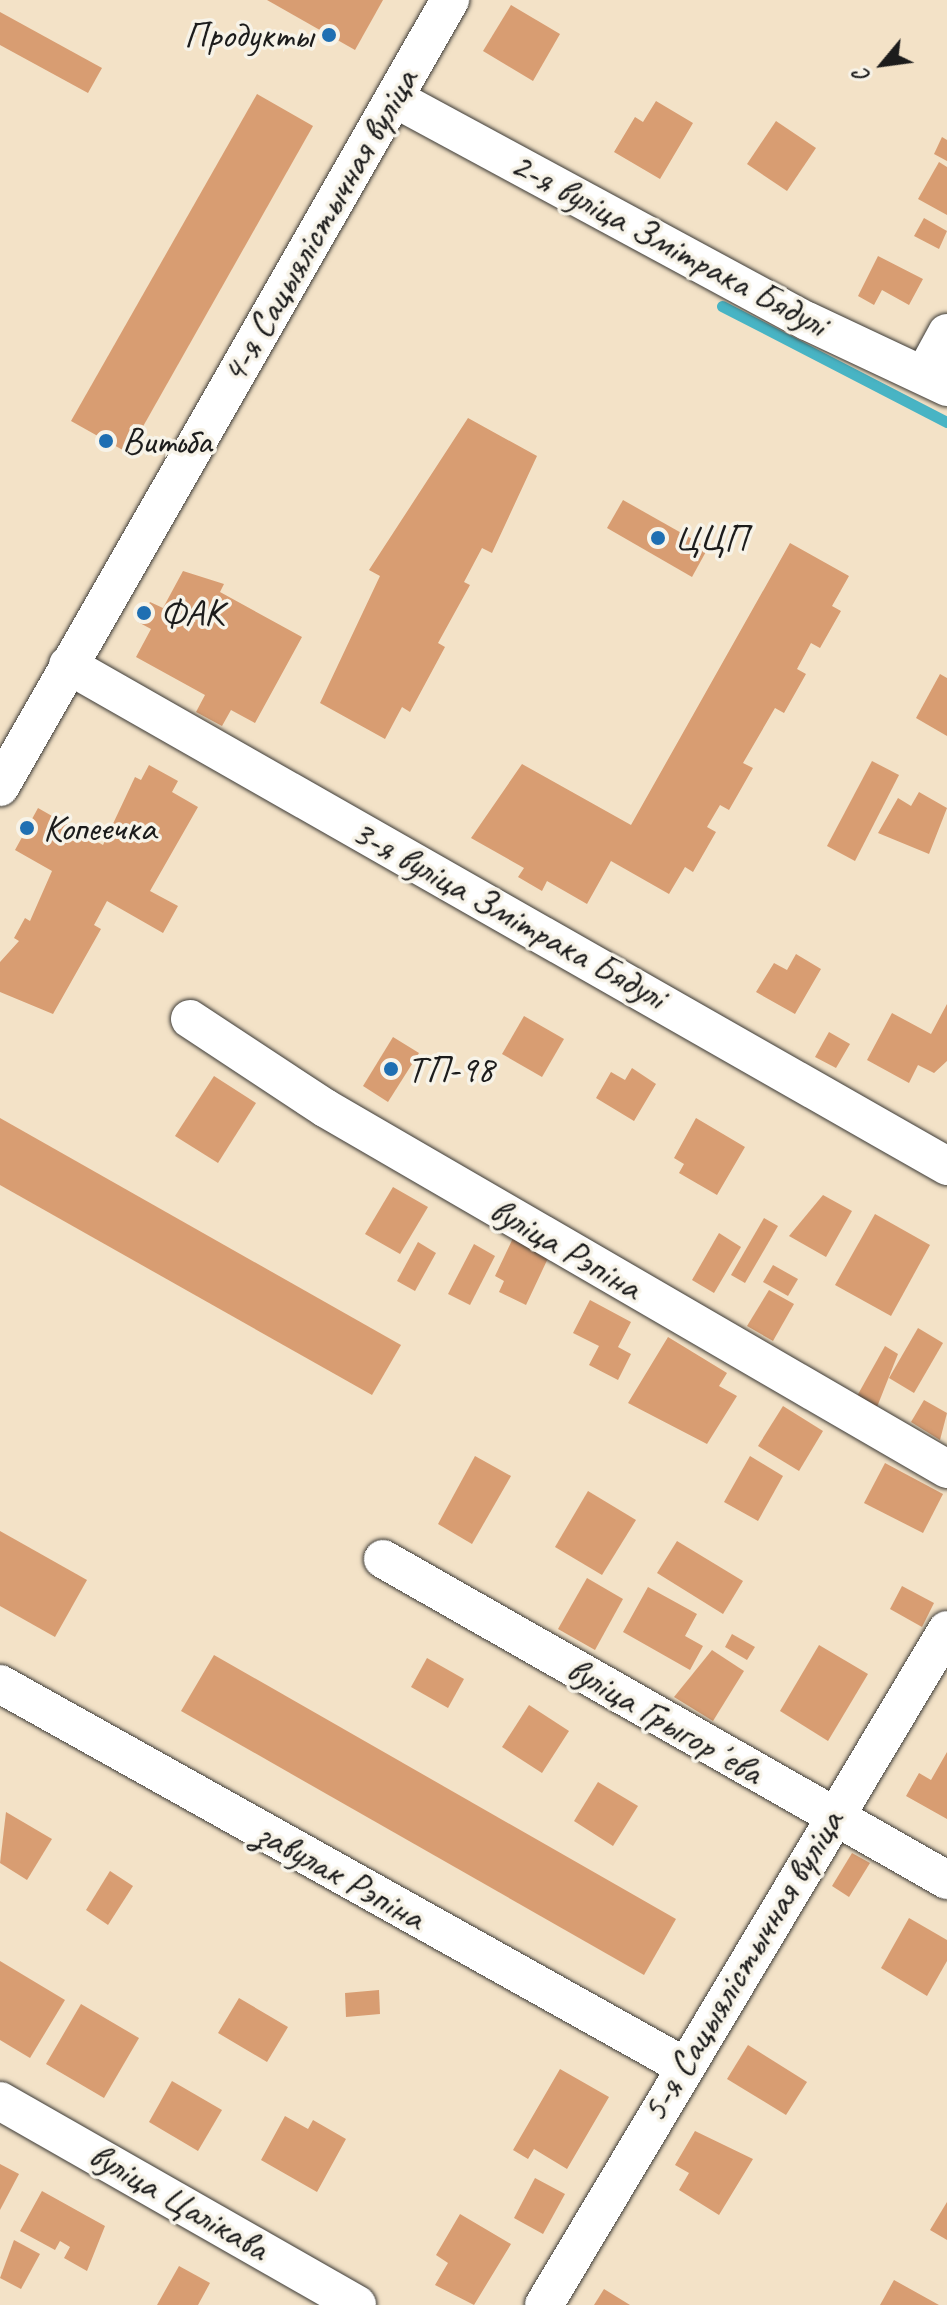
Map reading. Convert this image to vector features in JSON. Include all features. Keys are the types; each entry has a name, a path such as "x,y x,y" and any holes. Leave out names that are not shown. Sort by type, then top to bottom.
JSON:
{"street":[{"name":"4-я Сацыялістычная вуліца","path":"0,787 450,0"},
{"name":"2-я вуліца Змітрака Бядулі","path":"394,98 807,321 935,381"},
{"path":"935,381 947,333"},
{"name":"3-я вуліца Змітрака Бядулі","path":"68,665 947,1166"},
{"name":"вуліца Рэпіна","path":"190,1019 325,1108 947,1469"},
{"name":"вуліца Грыгорʼева","path":"383,1559 947,1880"},
{"name":"5-я Сацыялістычная вуліца","path":"544,2305 831,1814 947,1630"},
{"name":"завулак Рэпіна","path":"0,1684 682,2065"},
{"name":"вуліца Цалікава","path":"0,2101 357,2305"}],"building":[{"path":"267,0 383,0 355,50"},
{"path":"511,5 560,34 533,81 483,51"},
{"path":"0,12 102,68 88,93 0,45"},
{"path":"257,94 313,126 128,453 71,421"},
{"path":"656,101 693,123 660,179 614,152 635,117 643,122"},
{"path":"776,121 816,148 787,191 747,164"},
{"path":"942,137 947,140 947,161 934,154"},
{"path":"939,162 947,167 947,215 918,199"},
{"path":"924,218 947,231 939,249 914,236"},
{"path":"878,256 923,279 909,305 882,290 874,305 858,296"},
{"path":"468,418 537,456 492,553 482,548 464,582 470,585 438,643 445,647 410,712 402,707 385,739 320,703 380,576 369,570"},
{"name":"ЦЦП","path":"623,500 708,548 692,577 607,528"},
{"path":"790,543 849,576 832,606 841,611 820,648 811,643 797,669 806,674 784,713 775,708 743,763 753,768 729,810 720,805 707,827 716,832 693,872 685,867 669,894 611,861 587,904 547,881 542,891 518,877 524,868 471,838 522,764 631,825"},
{"path":"183,571 224,584 220,592 302,637 255,723 231,710 222,726 196,712 205,695 136,657 151,629 138,622 150,602 163,608"},
{"path":"940,674 947,678 947,736 916,718"},
{"path":"872,761 899,775 855,861 827,846"},
{"path":"149,765 178,781 172,792 198,807 150,891 178,906 163,933 107,901 94,925 101,929 53,1014 0,992 0,962 19,941 14,938 25,918 30,921 52,871 15,850 38,808 103,845 135,777 141,780"},
{"path":"919,792 947,808 929,854 878,833 898,798 911,806"},
{"path":"796,954 821,969 795,1014 756,992 774,963 787,970"},
{"path":"947,1004 947,1061 934,1073 918,1065 909,1083 867,1060 892,1013 931,1034"},
{"path":"524,1016 564,1039 542,1077 502,1054"},
{"path":"829,1032 850,1044 836,1068 815,1057"},
{"name":"ТП-98","path":"393,1037 419,1053 388,1102 363,1086"},
{"path":"632,1068 656,1084 634,1121 596,1098 611,1072 625,1080"},
{"path":"214,1076 256,1103 218,1163 175,1136"},
{"path":"0,1118 401,1345 372,1395 0,1185"},
{"path":"696,1118 745,1147 717,1195 679,1173 684,1164 674,1158"},
{"path":"393,1187 428,1207 400,1254 365,1234"},
{"path":"823,1195 852,1211 826,1257 789,1236"},
{"path":"875,1214 930,1245 891,1316 835,1285"},
{"path":"764,1218 778,1226 745,1283 731,1275"},
{"path":"719,1233 741,1247 714,1293 692,1280"},
{"path":"514,1236 550,1254 526,1305 499,1292 504,1281 495,1276"},
{"path":"418,1242 436,1253 415,1291 397,1281"},
{"path":"474,1244 495,1256 470,1305 448,1294"},
{"path":"773,1265 798,1279 788,1296 763,1282"},
{"path":"769,1290 794,1304 773,1341 747,1326"},
{"path":"590,1300 631,1322 618,1347 631,1354 618,1380 589,1365 599,1346 573,1333"},
{"path":"918,1328 943,1343 914,1393 889,1378"},
{"path":"668,1337 727,1373 719,1386 737,1396 707,1444 628,1403"},
{"path":"885,1346 898,1354 877,1407 857,1396"},
{"path":"924,1400 947,1413 940,1440 911,1422"},
{"path":"783,1406 823,1431 799,1471 758,1446"},
{"path":"475,1456 511,1476 472,1544 438,1524"},
{"path":"750,1456 783,1476 758,1521 724,1502"},
{"path":"885,1463 943,1494 923,1533 864,1503"},
{"path":"588,1491 636,1520 602,1575 555,1547"},
{"path":"0,1531 87,1580 55,1637 0,1606"},
{"path":"677,1541 743,1581 723,1614 657,1573"},
{"path":"587,1578 623,1599 595,1650 558,1629"},
{"path":"902,1586 934,1603 922,1627 890,1609"},
{"path":"648,1587 697,1614 685,1636 703,1646 690,1670 623,1632"},
{"path":"732,1634 755,1647 747,1660 725,1647"},
{"path":"819,1645 868,1674 828,1741 780,1711"},
{"path":"712,1650 744,1671 713,1721 674,1697"},
{"path":"214,1655 676,1919 644,1975 181,1711"},
{"path":"427,1658 464,1679 448,1708 411,1687"},
{"path":"529,1705 569,1731 542,1773 502,1747"},
{"path":"947,1752 947,1819 906,1796 919,1773 931,1780"},
{"path":"598,1782 638,1806 613,1846 574,1821"},
{"path":"6,1812 52,1839 27,1880 0,1863"},
{"path":"852,1853 870,1863 849,1897 832,1886"},
{"path":"110,1871 133,1886 108,1925 86,1910"},
{"path":"909,1918 947,1940 947,1961 927,1996 881,1968"},
{"path":"0,1961 65,2000 30,2058 0,2040"},
{"path":"379,1990 380,2014 346,2017 345,1993"},
{"path":"239,1998 288,2027 267,2062 218,2033"},
{"path":"81,2004 139,2038 104,2098 46,2064"},
{"path":"748,2045 807,2082 786,2115 727,2079"},
{"path":"560,2069 609,2097 567,2169 534,2149 528,2159 513,2150"},
{"path":"172,2081 222,2110 198,2151 149,2122"},
{"path":"285,2116 308,2129 313,2120 346,2139 317,2192 261,2160"},
{"path":"695,2131 753,2159 719,2215 679,2190 689,2173 675,2165"},
{"path":"0,2164 19,2174 0,2210"},
{"path":"535,2178 565,2194 543,2234 514,2218"},
{"path":"42,2191 105,2226 87,2271 64,2258 70,2247 60,2241 55,2250 20,2231"},
{"path":"947,2202 947,2240 930,2230"},
{"path":"460,2214 511,2244 474,2305 435,2285 448,2263 436,2255"},
{"path":"14,2240 40,2254 21,2289 0,2278"},
{"path":"179,2266 210,2283 198,2305 157,2305"},
{"path":"894,2280 939,2305 880,2305"},
{"path":"604,2289 630,2305 594,2305"}],"waterway":[{"path":"722,306 947,422"}],"place":[{"name":"Продукты","path":"329,35"},
{"name":"Витьба","path":"106,441"},
{"name":"ЦЦП","path":"658,538"},
{"name":"ФАК","path":"144,613"},
{"name":"Копеечка","path":"27,828"},
{"name":"ТП-98","path":"391,1069"}]}
